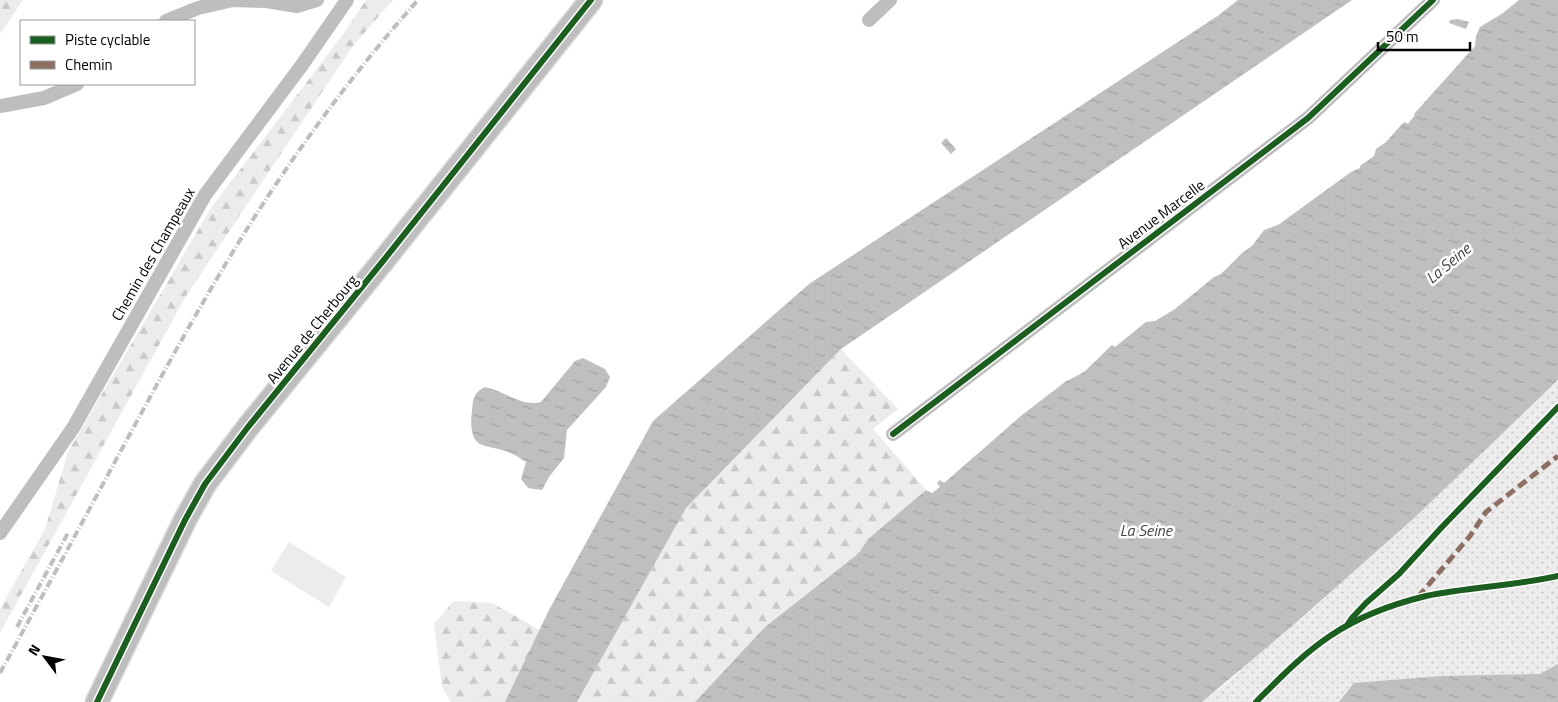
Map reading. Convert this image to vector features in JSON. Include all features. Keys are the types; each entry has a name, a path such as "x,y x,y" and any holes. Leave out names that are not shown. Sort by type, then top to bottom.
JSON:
{"main road":[{"name":"Avenue de Cherbourg","path":"97,702 184,520 205,484 248,427 383,261 590,0"}],"street":[{"path":"168,20 198,8 233,0 266,1 297,6 317,0"},
{"name":"Chemin des Champeaux","path":"0,532 73,428 205,195 302,65 347,0"},
{"path":"869,20 890,0"},
{"name":"Avenue Marcelle","path":"892,434 1308,118 1433,0"},
{"path":"0,106 44,98 75,85"}],"green space":[{"path":"0,0 23,0 0,34"},
{"path":"366,0 393,0 352,47 186,296 0,633 0,609 45,529 68,452 211,208 344,33"},
{"path":"841,349 898,409 873,429 926,490 868,539 859,553 765,627 695,702 577,702 686,508"},
{"path":"1558,381 1558,702 1202,702 1228,682 1386,530"},
{"path":"289,542 346,577 329,607 271,571"},
{"path":"454,601 492,603 550,636 512,702 451,702 442,687 434,624"}],"water":[{"path":"1238,0 1352,0 841,349 686,508 577,702 505,702 549,610 653,421 809,284 1219,15"},
{"name":"La Seine","path":"1519,0 1558,0 1558,380 1413,519 1292,626 1202,702 695,702 765,627 859,553 868,539 926,490 932,493 940,487 937,483 940,480 944,483 1022,415 1065,382 1084,372 1112,345 1115,347 1146,322 1155,321 1175,309 1214,277 1221,274 1242,253 1252,246 1264,230 1278,225 1351,172 1360,168 1360,166 1374,156 1376,149 1386,142 1402,124 1405,122 1408,124 1414,114 1475,46 1476,36 1480,27 1503,13"},
{"path":"1458,19 1469,22 1466,29 1449,23 1450,20"},
{"path":"946,138 956,149 951,154 941,143"},
{"path":"583,358 605,369 610,377 606,387 567,430 564,458 549,477 542,490 528,488 521,479 526,462 508,452 482,445 475,439 471,425 472,406 475,396 478,391 485,387 520,401 541,402 575,361"},
{"path":"1558,664 1558,702 1339,702 1354,683 1441,676 1540,674"}],"railway":[{"path":"0,673 167,366 242,237 282,175 325,114 370,56 418,0"},
{"path":"17,627 68,533"}],"marked path":[{"path":"1418,597 1470,536 1486,512 1558,456"}],"cycle path":[{"path":"97,702 185,520 205,484 248,427 591,0"},
{"path":"893,434 1308,118 1433,0"},
{"path":"1348,624 1366,603 1399,574 1558,407"},
{"path":"1256,702 1320,643 1341,629 1376,612 1426,596 1558,576"}]}
